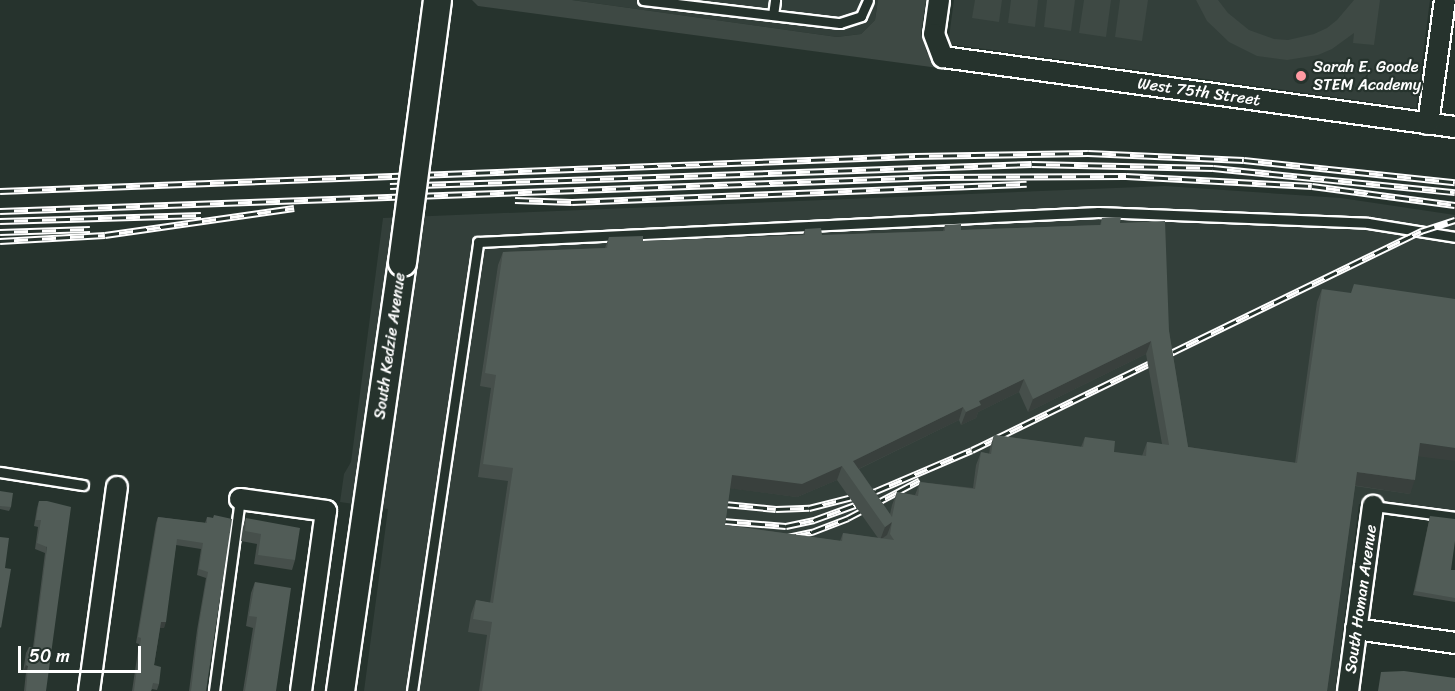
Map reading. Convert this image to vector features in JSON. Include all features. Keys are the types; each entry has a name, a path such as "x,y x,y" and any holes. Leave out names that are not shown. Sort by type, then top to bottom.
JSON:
{"main road":[{"name":"South Kedzie Avenue","path":"340,691 437,0"}],"street":[{"name":"West 75th Street","path":"939,0 934,34 943,57 1455,127"},
{"path":"1428,124 1445,0"},
{"path":"89,691 117,487"},
{"path":"240,499 326,511 301,691"},
{"name":"South Homan Avenue","path":"1348,691 1373,506"},
{"path":"1356,629 1455,643"}],"lane":[{"path":"643,0 678,2 840,23 861,16 868,0"},
{"path":"773,15 775,0"},
{"path":"412,691 478,242 1098,212 1368,223 1455,237"},
{"path":"0,472 83,485"},
{"path":"214,691 240,499"},
{"path":"1373,506 1455,517"}],"shaded area":[{"path":"472,0 572,0 837,37 861,34 875,20 878,0 926,0 921,33 927,53 946,69 478,6"},
{"path":"572,0 878,0 875,20 861,34 837,37"},
{"name":"Sarah E. Goode STEM Academy","path":"954,0 1430,0 1416,108 948,44"},
{"path":"975,0 1002,0 999,22 972,18"},
{"path":"1011,0 1038,0 1035,27 1008,23"},
{"path":"1047,0 1075,0 1071,31 1044,27"},
{"path":"1084,0 1111,0 1106,37 1079,33"},
{"path":"1120,0 1148,0 1142,41 1115,37"},
{"path":"1196,0 1218,0 1228,13 1249,30 1274,39 1288,40 1314,34 1327,28 1354,0 1380,0 1374,45 1353,43 1354,33 1332,49 1318,55 1287,60 1257,56 1229,42 1207,21"},
{"path":"1165,186 1341,198 1455,215 1455,517 1359,504 1335,691 364,691 388,509 340,502 344,474 351,462 383,218"}],"building":[{"path":"1121,217 1120,223 1165,221 1169,331 1188,447 1297,463 1322,289 1351,293 1354,284 1455,299 1455,448 1420,443 1415,480 1357,472 1327,691 482,691 492,622 473,619 476,600 493,603 513,468 483,464 496,375 485,373 503,252 607,248 609,237 643,236 643,241 805,235 805,229 821,228 822,235 945,231 945,225 961,224 961,230 1101,225 1102,218","holes":["1151,341 1169,445 1147,442 1146,456 1114,452 1115,441 1085,437 1083,447 994,435 991,454 981,452 975,489 920,482 918,496 897,492 892,517 853,461 963,407 966,412 981,405 979,401 1024,379 1033,399","842,466 885,527 892,522 890,534 894,540 843,533 842,541 725,525 732,475 802,484"]},
{"path":"0,491 13,493 11,507 0,506"},
{"path":"39,501 71,507 46,691 26,691 28,666 26,665 29,647 34,648 47,547 37,543 41,520 36,520"},
{"path":"214,515 232,519 206,691 191,691 208,572 199,569 203,543 177,539 166,622 161,622 154,665 161,667 159,684 153,683 151,691 134,691 141,638 138,637 158,517 207,523 207,517 213,518"},
{"path":"1430,516 1455,519 1451,570 1455,570 1455,598 1415,591"},
{"path":"246,518 300,528 295,560 258,555 261,534 245,531"},
{"path":"0,537 9,538 5,568 11,569 1,628 0,627"},
{"path":"255,582 291,588 276,691 245,691 257,617 249,616"},
{"path":"1404,671 1455,678 1455,691 1378,691 1381,672"}],"railway":[{"path":"0,191 915,156 1088,153 1244,160 1455,182"},
{"path":"390,186 1032,164 1213,168 1455,192"},
{"path":"0,211 936,177 1126,176 1312,186 1455,205"},
{"path":"515,200 572,202 1027,184"},
{"path":"0,241 105,235 294,208"},
{"path":"0,221 201,215"},
{"path":"725,504 776,509 809,508 876,491 972,450 1421,231 1455,220"},
{"path":"0,232 90,229"},
{"path":"783,538 812,532 848,518 920,480"},
{"path":"723,521 786,526 814,520 855,505"}],"place":[{"name":"Sarah E. Goode STEM Academy","path":"1301,76"}]}
